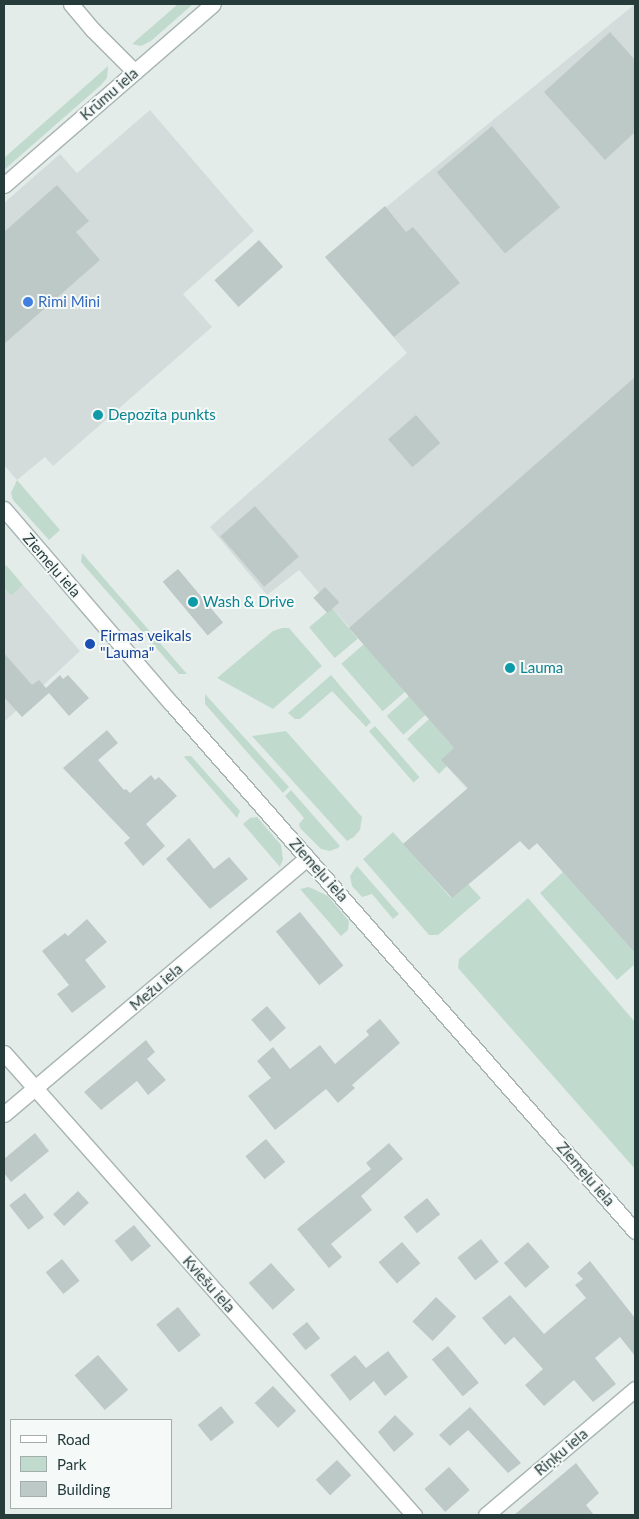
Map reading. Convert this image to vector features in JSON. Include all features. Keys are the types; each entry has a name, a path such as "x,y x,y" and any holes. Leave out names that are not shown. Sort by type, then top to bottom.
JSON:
{"street":[{"path":"71,4 93,30 135,72"},
{"name":"Krūmu iela","path":"4,185 213,4"},
{"name":"Ziemeļu iela","path":"4,509 307,858 635,1230"},
{"name":"Mežu iela","path":"4,1114 307,858"},
{"name":"Kviešu iela","path":"4,1053 414,1515"},
{"name":"Riņķu iela","path":"486,1515 635,1389"}],"shaded area":[{"path":"635,4 635,953 537,843 529,850 520,841 452,898 403,844 467,789 441,760 454,747 299,570 267,595 210,527 407,353 325,257"},
{"path":"150,110 254,231 183,294 212,327 53,466 45,457 17,480 4,465 4,203 60,154 77,173"},
{"path":"23,585 80,651 4,722 4,588 11,596"}],"green space":[{"path":"178,4 193,4 151,41 141,46 132,44"},
{"path":"108,66 107,78 101,85 4,170 4,158"},
{"path":"17,480 60,530 49,540 13,500 11,493"},
{"path":"82,553 187,674 179,674 81,562"},
{"path":"6,565 23,585 11,596 4,588 4,568"},
{"path":"332,608 358,639 335,658 309,627"},
{"path":"289,628 322,666 273,709 217,678 273,631"},
{"path":"364,644 405,692 383,711 341,664"},
{"path":"331,675 371,722 366,727 332,691 300,719 295,719 288,713"},
{"path":"205,694 289,787 283,793 205,704"},
{"path":"409,696 426,715 403,735 387,716"},
{"path":"429,719 454,748 447,766 439,774 407,739"},
{"path":"375,726 420,777 414,783 369,731"},
{"path":"286,731 362,817 360,830 354,837 347,841 252,736"},
{"path":"191,756 240,811 237,818 184,757"},
{"path":"291,790 340,846 338,848 330,851 321,849 300,828 299,824 304,818 285,796"},
{"path":"257,817 281,845 283,859 280,867 243,824 250,818"},
{"path":"393,832 451,898 468,884 481,898 438,935 429,935 363,859"},
{"path":"357,866 399,914 393,919 372,894 362,897 352,886 350,876"},
{"path":"563,872 635,953 635,964 617,980 540,893"},
{"path":"309,887 328,896 349,921 348,930 341,936 300,889"},
{"path":"528,898 635,1022 635,1169 458,968 459,959"}],"building":[{"path":"610,32 635,60 635,132 605,160 544,92"},
{"path":"492,126 560,207 505,253 437,172"},
{"name":"Rimi Mini","path":"57,185 89,221 76,232 100,260 4,344 4,232"},
{"path":"385,206 406,232 413,227 460,283 394,337 325,257"},
{"path":"259,240 283,267 239,307 214,280"},
{"name":"Lauma","path":"635,377 635,953 537,843 529,850 520,841 452,898 403,844 468,788 441,760 454,748 349,628"},
{"path":"416,415 440,443 412,467 388,439"},
{"path":"255,506 299,557 264,587 220,536"},
{"name":"Wash & Drive","path":"178,569 223,623 208,635 163,582"},
{"path":"325,587 339,602 328,613 313,598"},
{"path":"4,653 32,685 39,680 46,688 60,675 63,679 68,675 89,698 69,716 49,693 22,717 4,697"},
{"path":"107,730 118,743 98,760 124,790 126,789 130,793 151,775 155,780 159,777 177,796 146,824 165,846 143,866 124,843 130,838 63,768"},
{"path":"189,838 214,869 229,857 248,879 210,909 166,859"},
{"path":"300,912 343,966 319,985 276,932"},
{"path":"87,919 107,942 85,960 106,987 72,1013 57,994 69,985 42,951 65,933 68,936"},
{"path":"267,1006 286,1028 270,1042 251,1020"},
{"path":"380,1019 400,1043 352,1085 355,1088 338,1103 326,1089 275,1130 248,1096 271,1078 257,1061 273,1047 290,1069 320,1045 335,1064 369,1035 366,1031"},
{"path":"146,1040 155,1052 147,1059 166,1080 148,1095 137,1081 101,1110 84,1092"},
{"path":"35,1133 49,1151 11,1182 4,1173 4,1159"},
{"path":"266,1139 285,1162 265,1179 245,1156"},
{"path":"389,1143 403,1159 361,1196 372,1210 331,1244 342,1257 329,1268 297,1229 371,1169 366,1163"},
{"path":"78,1191 89,1203 64,1226 53,1214"},
{"path":"25,1193 44,1217 28,1230 9,1205"},
{"path":"427,1198 440,1214 417,1233 404,1217"},
{"path":"134,1225 151,1246 132,1262 115,1241"},
{"path":"481,1239 499,1262 475,1280 457,1257"},
{"path":"402,1242 420,1263 397,1283 379,1262"},
{"path":"528,1242 550,1267 525,1288 504,1263"},
{"path":"62,1259 80,1281 63,1294 46,1272"},
{"path":"590,1261 635,1318 635,1356 620,1337 595,1358 616,1384 593,1402 574,1380 544,1406 525,1385 543,1369 514,1337 505,1345 482,1318 510,1295 544,1334 586,1298 575,1285 583,1279 577,1273"},
{"path":"271,1263 295,1290 273,1310 249,1283"},
{"path":"436,1297 456,1316 433,1341 412,1321"},
{"path":"178,1307 201,1335 179,1353 156,1325"},
{"path":"307,1322 320,1338 305,1350 292,1334"},
{"path":"448,1346 479,1383 463,1396 432,1359"},
{"path":"388,1351 408,1377 385,1396 374,1381 350,1401 330,1375 355,1355 366,1368"},
{"path":"98,1355 128,1390 105,1410 75,1375"},
{"path":"273,1386 296,1411 278,1428 255,1403"},
{"path":"221,1406 234,1422 211,1441 198,1425"},
{"path":"470,1407 521,1463 508,1473 468,1430 450,1446 439,1435"},
{"path":"395,1415 414,1434 394,1452 378,1432"},
{"path":"337,1460 351,1475 330,1495 316,1480"},
{"path":"576,1463 599,1493 586,1505 594,1515 514,1515"},
{"path":"449,1467 470,1490 445,1512 424,1489"}],"place":[{"name":"Rimi Mini","path":"28,302"},
{"name":"Depozīta punkts","path":"98,415"},
{"name":"Wash & Drive","path":"193,602"},
{"name":"Firmas veikals \"Lauma\"","path":"90,644"},
{"name":"Lauma","path":"510,668"}]}
